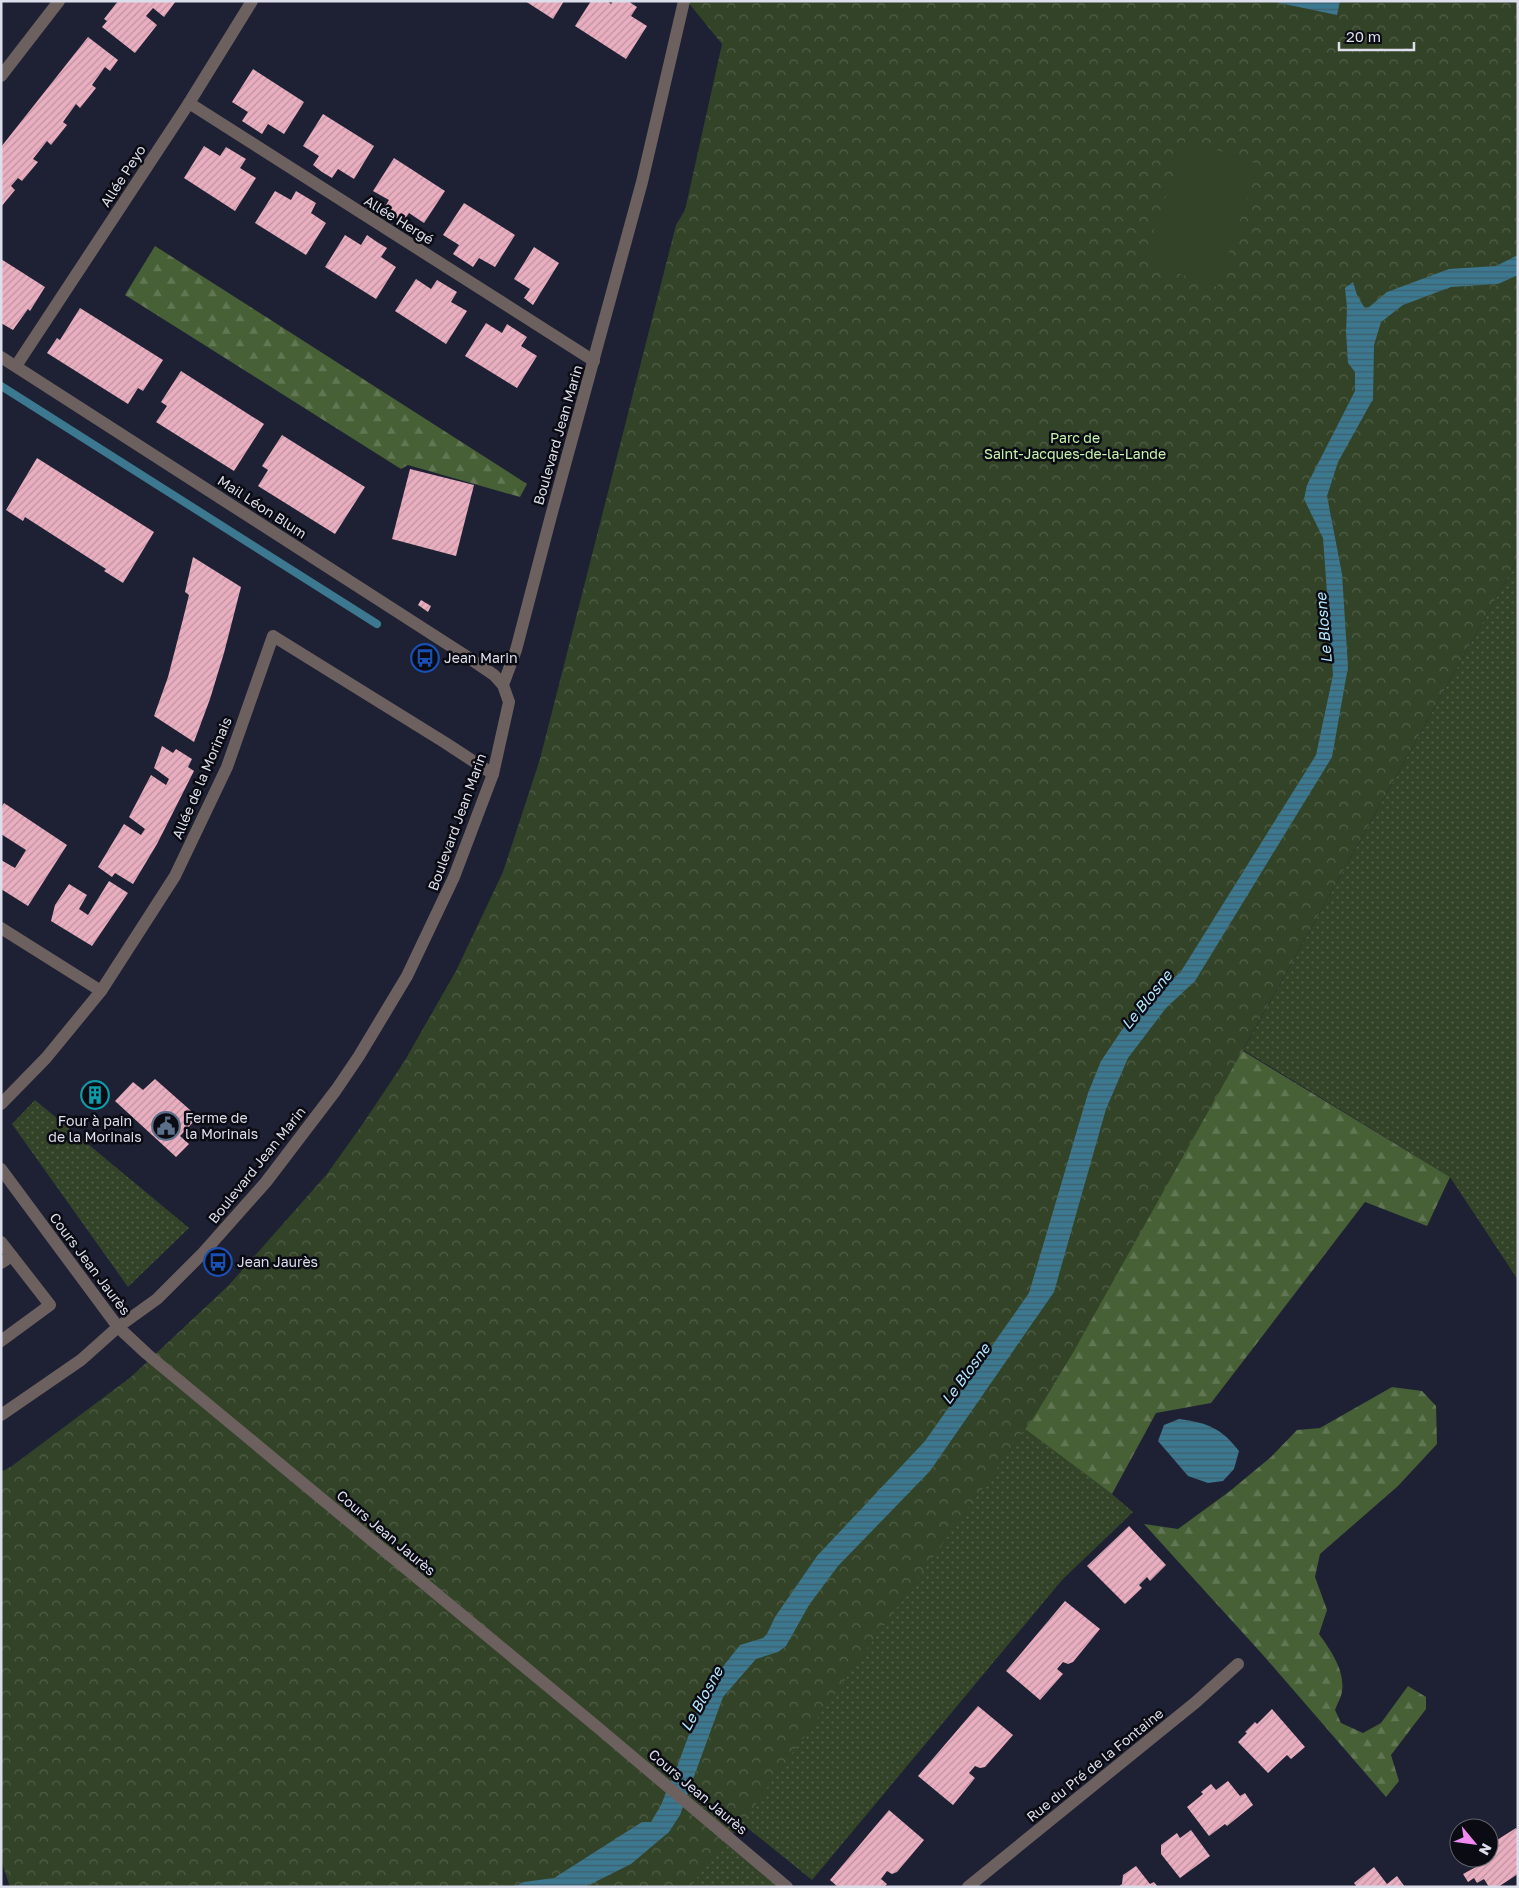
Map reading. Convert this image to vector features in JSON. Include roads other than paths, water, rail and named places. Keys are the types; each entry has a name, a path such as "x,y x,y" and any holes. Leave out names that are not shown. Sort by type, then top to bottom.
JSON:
{"street":[{"path":"1,76 59,1"},
{"name":"Allée Peyo","path":"16,366 189,103 252,1"},
{"name":"Boulevard Jean Marin","path":"1,1415 81,1360 118,1327 157,1299 232,1222 266,1182 336,1090 359,1056 407,976 443,902 493,774 509,702 503,685 516,650 642,182 684,1"},
{"name":"Allée Hergé","path":"189,103 594,361"},
{"name":"Mail Léon Blum","path":"1,358 453,647 494,675 503,685"},
{"name":"Allée de la Morinais","path":"1,1104 46,1058 101,991 175,876 226,767 273,636 493,774"},
{"path":"1,928 101,991"},
{"name":"Cours Jean Jaurès","path":"1,1169 118,1327 146,1354 596,1726 787,1887"},
{"path":"1,1242 6,1259 50,1305 1,1341"},
{"name":"Rue du Pré de la Fontaine","path":"968,1887 1196,1702 1238,1664"}],"water":[{"path":"1270,1 1340,1 1337,15"},
{"name":"Le Blosne","path":"1518,255 1518,275 1498,284 1451,287 1403,305 1381,322 1374,345 1373,399 1338,462 1327,496 1342,574 1348,667 1332,757 1195,981 1166,1008 1128,1058 1106,1109 1054,1292 930,1471 838,1566 809,1605 786,1646 778,1652 756,1659 723,1697 680,1815 669,1832 631,1864 585,1887 513,1887 524,1882 554,1878 642,1822 651,1822 661,1805 677,1767 706,1688 740,1645 763,1638 767,1634 775,1617 817,1556 925,1441 1029,1293 1088,1093 1101,1061 1138,1006 1180,973 1316,755 1333,675 1323,538 1304,499 1307,485 1355,391 1355,372 1348,363 1345,288 1353,282 1357,295 1364,307 1368,308 1387,292 1449,269 1496,266"},
{"path":"1179,1419 1198,1422 1213,1428 1226,1437 1239,1451 1234,1469 1223,1481 1208,1483 1188,1476 1158,1441 1164,1425"}],"waterway":[{"path":"1,386 377,624"}],"place":[{"name":"Jean Marin","path":"425,658"},
{"name":"Four à pain de la Morinais","path":"95,1095"},
{"name":"Ferme de la Morinais","path":"166,1126"},
{"name":"Jean Jaurès","path":"218,1262"}],"park label":[{"name":"Parc de Saint-Jacques-de-la-Lande","path":"1075,446"}]}
